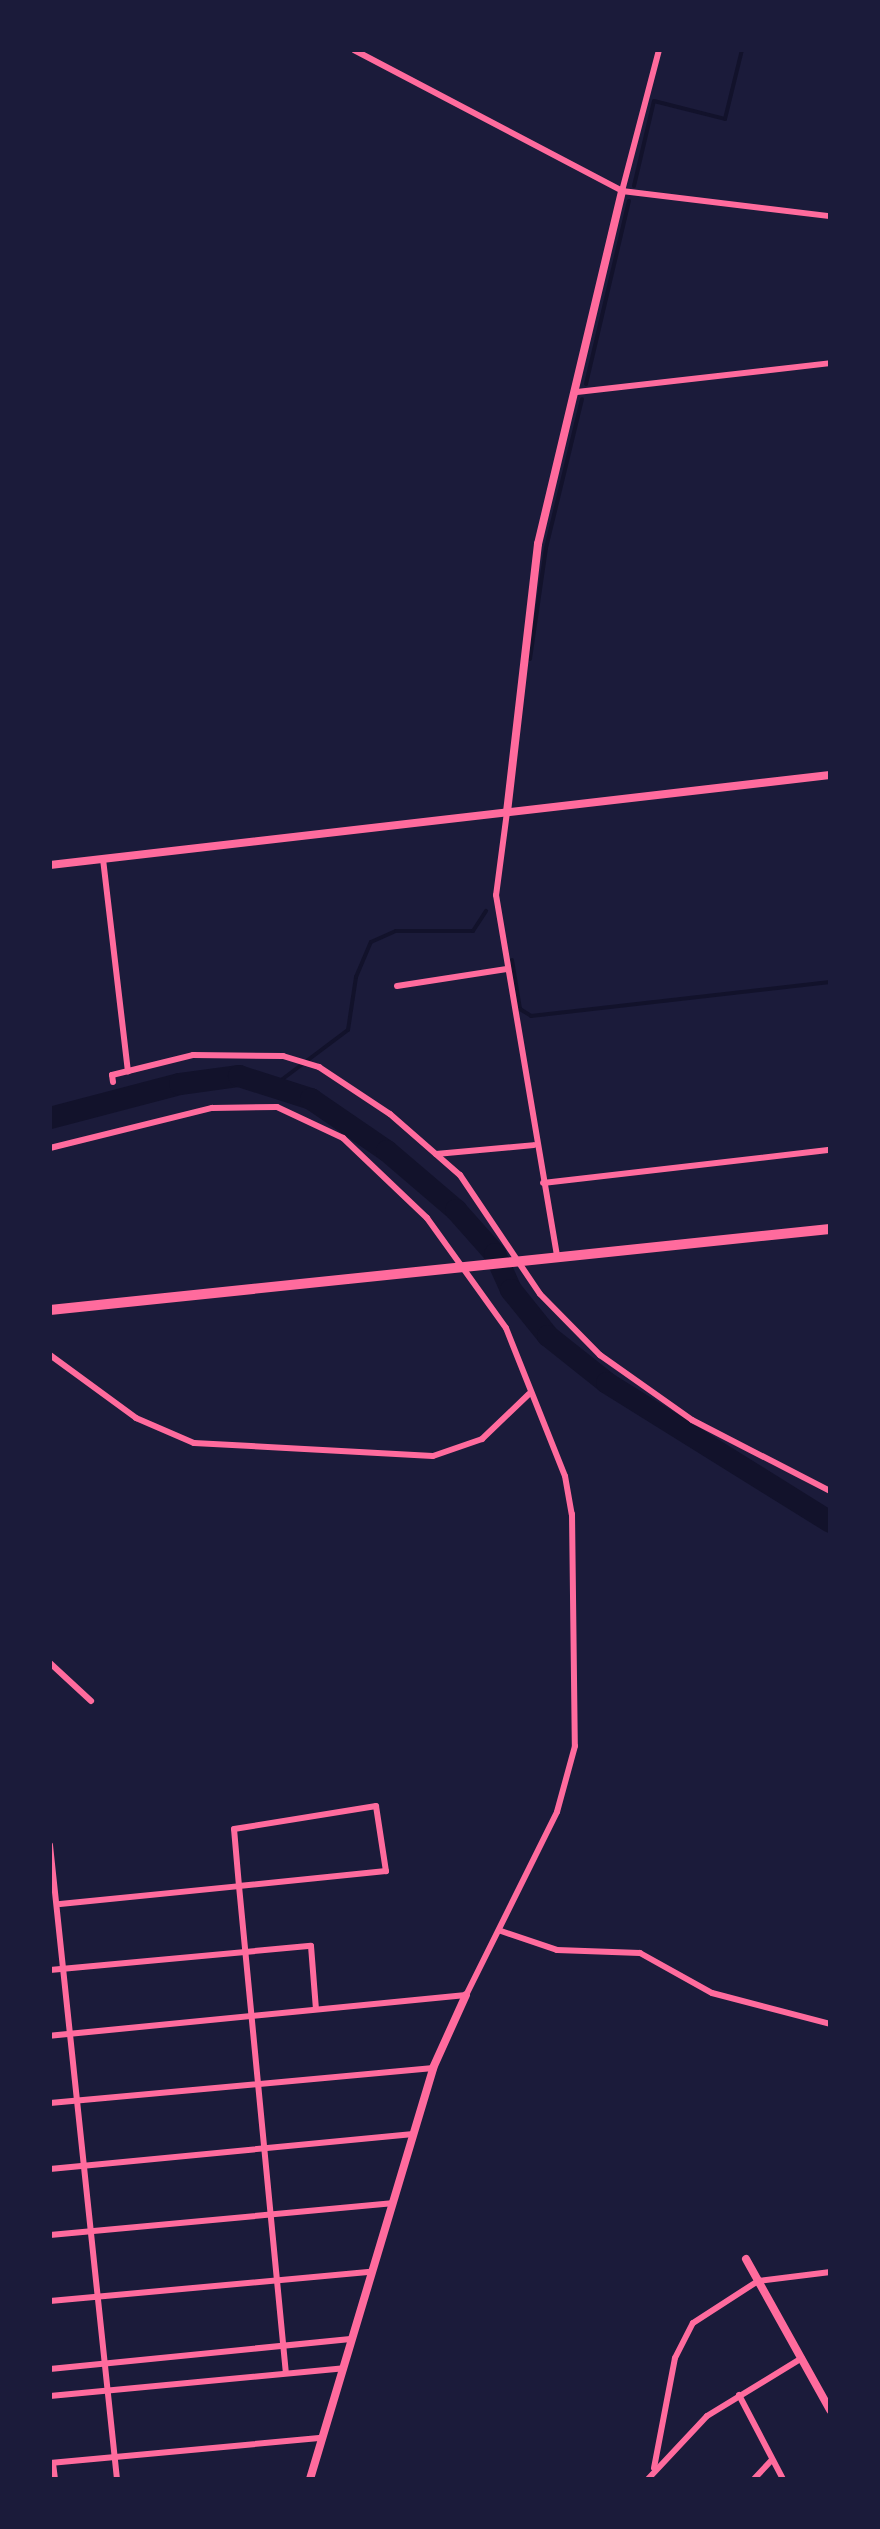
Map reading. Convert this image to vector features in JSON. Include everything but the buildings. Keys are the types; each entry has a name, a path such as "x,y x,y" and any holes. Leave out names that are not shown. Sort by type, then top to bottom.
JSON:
{"main road":[{"path":"50,1310 830,1229"}],"street":[{"path":"354,50 622,191 830,216"},
{"path":"558,1258 534,1144 496,895 538,544 659,50"},
{"path":"577,392 830,364"},
{"path":"50,865 830,775"},
{"path":"103,859 128,1072"},
{"path":"397,986 508,969"},
{"path":"114,1082 112,1075 192,1055 299,1060 369,1098 474,1192 518,1263 568,1329 692,1420 830,1491"},
{"path":"50,1148 212,1108 293,1111 322,1123 378,1166 469,1267 506,1328 570,1494 575,1746 558,1812 432,2068 310,2479"},
{"path":"436,1154 534,1144"},
{"path":"543,1182 830,1150"},
{"path":"50,1355 124,1410 194,1443 433,1456 482,1438 529,1394"},
{"path":"50,1663 91,1702"},
{"path":"60,1904 240,1886 386,1871 379,1810 234,1828 240,1886 264,2148 272,2213 286,2372"},
{"path":"50,1845 60,1904 117,2479"},
{"path":"501,1930 557,1950 640,1954 712,1993 830,2024"},
{"path":"50,1970 311,1946 316,2010"},
{"path":"50,2036 466,1995"},
{"path":"50,2103 432,2068"},
{"path":"50,2169 413,2134"},
{"path":"50,2234 392,2202"},
{"path":"746,2259 830,2410"},
{"path":"50,2302 371,2272"},
{"path":"648,2479 654,2468 682,2341 710,2307 758,2281 830,2272"},
{"path":"50,2369 351,2339"},
{"path":"654,2468 739,2394 802,2358"},
{"path":"50,2396 344,2368"},
{"path":"739,2394 783,2479"},
{"path":"55,2479 52,2463 322,2438"},
{"path":"754,2479 772,2460"}],"waterway":[{"path":"634,186 654,101 725,119 742,50"},
{"path":"586,384 629,201"},
{"path":"530,659 546,548 582,399"},
{"path":"276,1084 348,1030 356,977 371,942 396,931 473,931 486,911"},
{"path":"512,960 520,1009 531,1016 830,982"},
{"path":"50,1118 180,1084 239,1076 311,1099 387,1151 456,1210 495,1254 511,1290 548,1336 607,1383 830,1522"}]}
